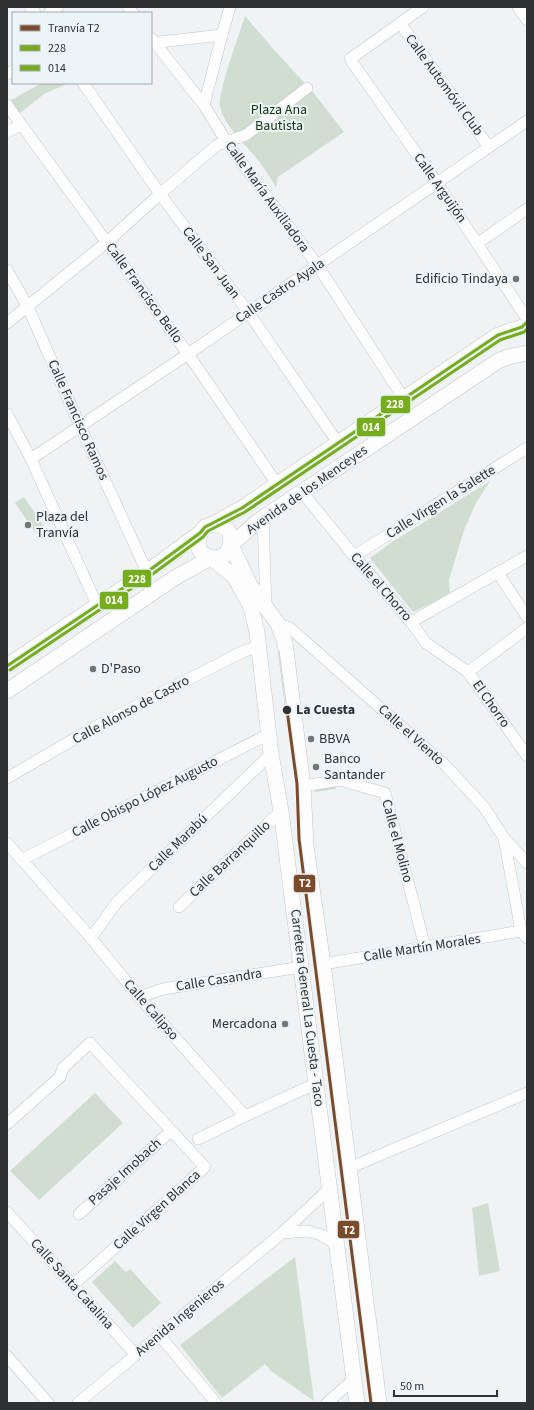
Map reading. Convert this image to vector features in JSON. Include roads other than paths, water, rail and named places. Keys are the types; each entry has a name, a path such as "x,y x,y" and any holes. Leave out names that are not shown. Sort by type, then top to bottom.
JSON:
{"main road":[{"path":"525,322 520,337 522,346 527,352"},
{"name":"Avenida de los Menceyes","path":"213,524 242,508 498,335 525,322"},
{"name":"Avenida de los Menceyes","path":"231,545 263,518 498,361 527,352"},
{"path":"7,666 147,572 205,527 213,524 227,529 230,534 231,545 226,554 211,558 176,577 7,691"},
{"path":"200,532 198,543 199,549 202,553 211,558"},
{"name":"Carretera General La Cuesta - Taco","path":"231,545 250,584 278,624 285,643 303,786 306,846 323,964 379,1403"},
{"name":"Carretera General La Cuesta - Taco","path":"211,558 234,576 251,607 258,639 271,754 281,811 357,1403"},
{"path":"258,639 261,627 270,623 278,624"}],"street":[{"path":"518,7 527,20"},
{"path":"204,105 229,8"},
{"path":"400,23 419,8"},
{"name":"Calle Arguijón","path":"400,23 350,59 478,243 525,322"},
{"name":"Calle Automóvil Club","path":"400,23 488,146"},
{"path":"152,41 222,35"},
{"name":"Calle María Auxiliadora","path":"152,41 204,105 226,141 318,266 404,399"},
{"name":"Calle San Juan","path":"84,84 160,194 248,312 338,443"},
{"path":"7,323 107,242 217,145 246,135 307,88"},
{"name":"Calle Francisco Bello","path":"7,105 188,354 277,484"},
{"name":"Calle Castro Ayala","path":"31,459 318,266 488,146 527,121"},
{"path":"7,132 21,125"},
{"path":"478,243 527,209"},
{"name":"Calle Francisco Ramos","path":"7,270 28,307 80,426 147,572"},
{"path":"7,414 31,459 98,605"},
{"name":"Calle Virgen la Salette","path":"354,556 527,448"},
{"name":"Calle el Chorro","path":"302,492 354,556 411,622 426,643 468,672"},
{"path":"263,518 266,608"},
{"path":"411,622 527,556"},
{"path":"498,573 527,617"},
{"name":"Calle el Viento","path":"278,624 290,628 446,766 484,807 504,838 527,863"},
{"path":"468,672 527,628"},
{"name":"Calle Alonso de Castro","path":"7,778 95,727 240,654 258,639"},
{"name":"El Chorro","path":"468,672 527,756"},
{"name":"Calle Obispo López Augusto","path":"21,860 269,734"},
{"name":"Calle Marabú","path":"91,938 117,902 271,754"},
{"name":"Calle el Molino","path":"303,786 340,780 385,793 425,947"},
{"name":"Calle Barranquillo","path":"179,907 281,811"},
{"path":"504,838 524,935"},
{"name":"Calle Calipso","path":"7,844 91,938 138,997 245,1116"},
{"name":"Calle Martín Morales","path":"323,964 425,947 524,935"},
{"name":"Calle Casandra","path":"138,997 163,989 301,967"},
{"name":"Calle Virgen Blanca","path":"7,1124 60,1077 63,1068 90,1043 205,1167 73,1285"},
{"path":"198,1139 317,1083"},
{"path":"349,1168 527,1093"},
{"name":"Pasaje Imobach","path":"79,1214 171,1131"},
{"name":"Avenida Ingenieros","path":"78,1403 282,1233 329,1189"},
{"name":"Calle Santa Catalina","path":"7,1212 136,1355"},
{"path":"282,1233 307,1231 322,1235 336,1244"},
{"path":"160,1336 216,1403"},
{"path":"7,1356 48,1403"},
{"path":"328,1403 354,1379"}],"tram line":[{"path":"279,651 287,710"},
{"name":"T2","path":"287,710 297,784 299,839 371,1403"}],"place":[{"name":"Edificio Tindaya","path":"516,279"},
{"name":"Plaza del Tranvía","path":"28,525"},
{"name":"D'Paso","path":"93,669"},
{"name":"La Cuesta","path":"287,710"},
{"name":"BBVA","path":"311,739"},
{"name":"Banco Santander","path":"316,767"},
{"name":"Mercadona","path":"285,1024"}],"park label":[{"name":"Plaza Ana Bautista","path":"279,118"}]}
